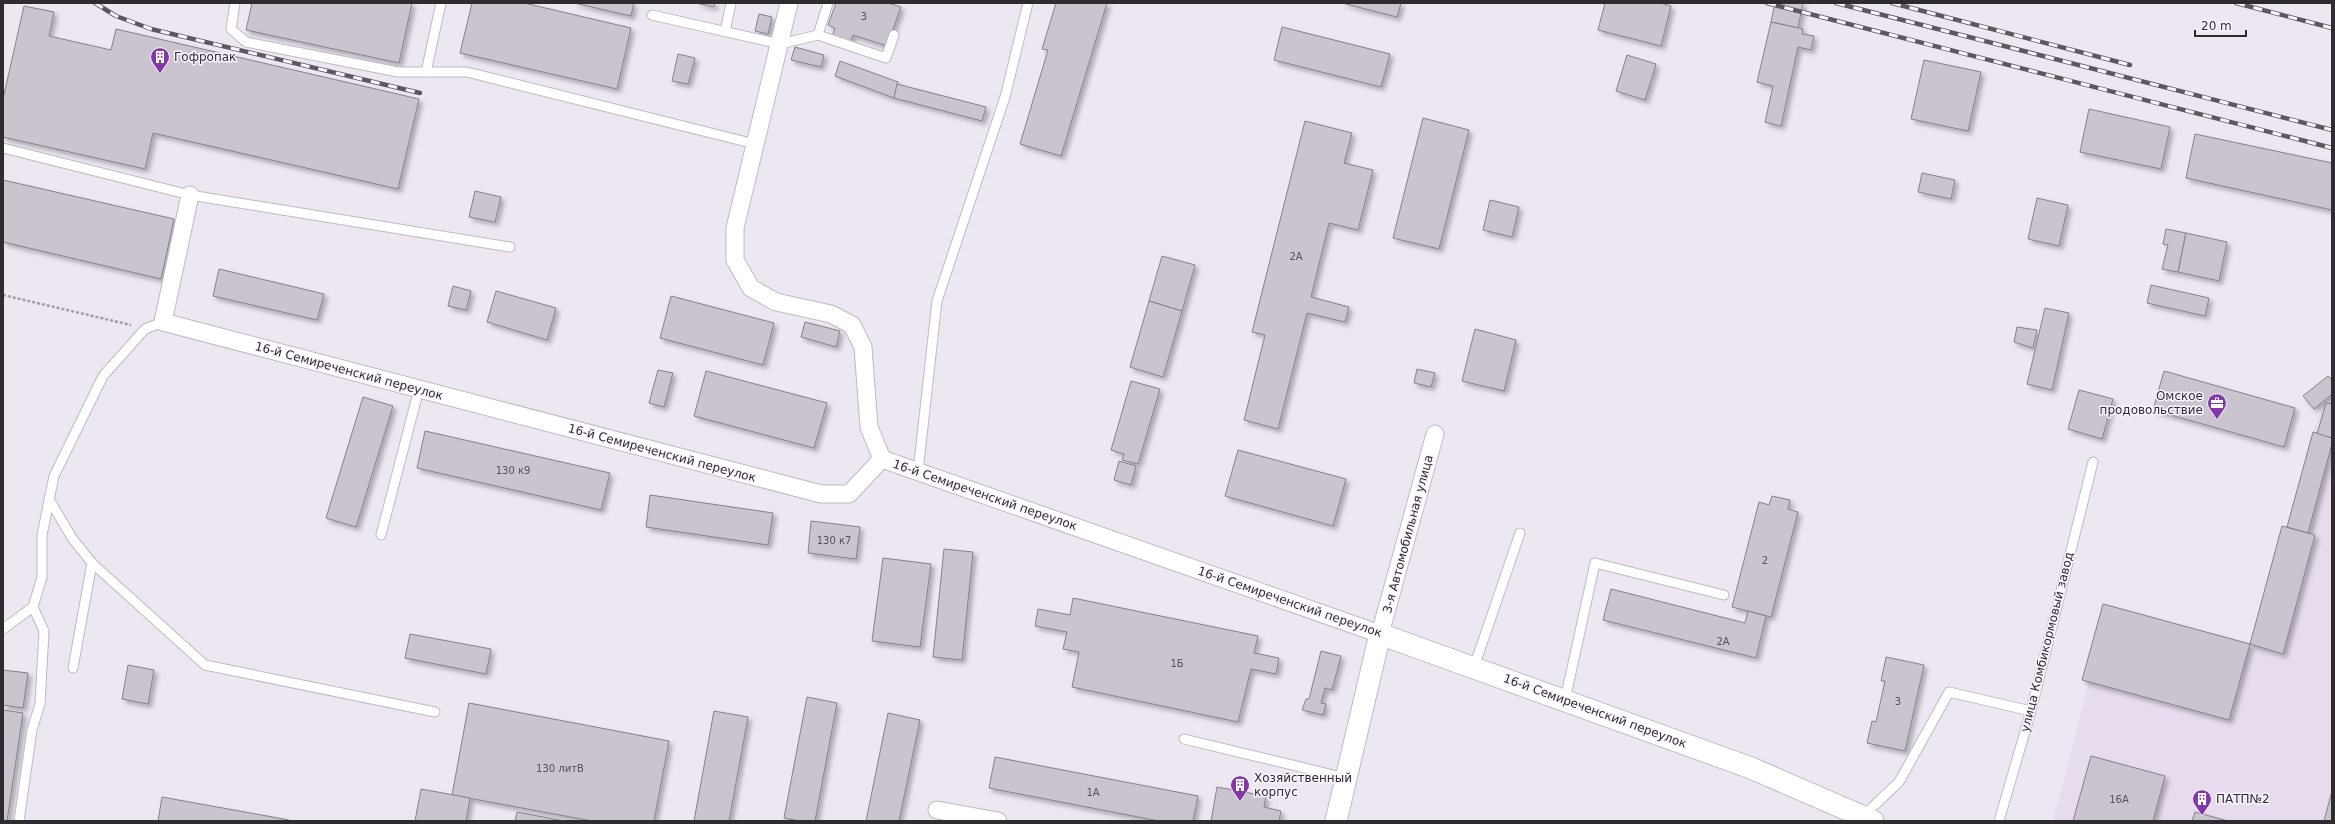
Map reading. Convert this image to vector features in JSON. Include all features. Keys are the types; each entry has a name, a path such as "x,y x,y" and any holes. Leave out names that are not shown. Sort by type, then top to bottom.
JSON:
{"street":[{"path":"790,3 735,228 735,260 752,288 776,302 830,314 852,325 863,348 869,427 882,460"},
{"path":"162,322 190,195"},
{"name":"16-й Семиреченский переулок","path":"162,322 821,494 849,494 882,460 1474,667 1752,768 1865,819"},
{"name":"3-я Автомобильная улица","path":"1336,821 1380,634 1435,434"},
{"path":"937,810 998,821"}],"lane":[{"path":"235,3 231,29 246,42 398,72 467,72 756,144"},
{"path":"426,72 440,3"},
{"path":"725,31 731,3"},
{"path":"818,35 828,3"},
{"path":"918,472 937,301 1005,97 1028,3"},
{"path":"652,15 780,44 818,35 886,58 894,35"},
{"path":"3,148 190,195 510,247"},
{"path":"3,629 33,607 42,577 42,535 54,476 103,376 145,329 162,322"},
{"path":"381,535 419,389"},
{"name":"улица Комбикормовый завод","path":"1999,821 2031,711 2093,462"},
{"path":"49,499 72,538 92,563 205,665 435,712"},
{"path":"1474,667 1520,533"},
{"path":"73,668 92,563"},
{"path":"1565,700 1595,563 1724,595"},
{"path":"19,821 32,730 40,704 43,661 44,632 33,607"},
{"path":"1865,819 1899,782 1949,692 2031,711"},
{"path":"1184,739 1346,778"}],"path":[{"path":"3,295 145,329"}],"shaded area":[{"path":"2332,396 2332,821 2053,821 2089,682 2082,680 2103,604 2250,644 2282,526 2287,526 2313,432 2324,403"}],"building":[{"path":"252,3 412,3 399,63 246,30"},
{"path":"472,3 524,3 631,28 617,89 460,53"},
{"path":"574,3 634,3 631,16"},
{"path":"696,3 715,3 714,7"},
{"path":"836,3 888,3 901,7 887,46 853,35 850,43 832,37 835,28 828,25"},
{"path":"1056,3 1107,3 1061,156 1020,144 1048,50 1042,49"},
{"path":"1342,3 1401,3 1397,17"},
{"path":"1605,3 1660,3 1671,6 1661,46 1598,30"},
{"path":"1775,3 1803,3 1798,28 1771,22"},
{"name":"Гофропак","path":"24,6 54,12 49,36 111,50 116,29 419,99 398,189 153,133 145,169 3,137 3,99"},
{"path":"759,14 772,17 768,34 755,31"},
{"path":"1771,22 1803,29 1802,34 1814,36 1811,50 1798,47 1781,126 1765,122 1773,86 1757,82"},
{"path":"1282,27 1390,54 1381,87 1274,60"},
{"path":"795,47 824,55 821,67 791,60"},
{"path":"678,54 695,58 688,84 672,81"},
{"path":"1627,55 1656,64 1645,100 1616,91"},
{"path":"1924,60 1981,72 1968,131 1911,119"},
{"path":"840,61 898,82 894,98 835,76"},
{"path":"897,84 986,107 982,121 894,98"},
{"path":"2089,109 2170,127 2161,169 2080,152"},
{"path":"1423,118 1469,130 1439,249 1393,238"},
{"path":"1305,121 1352,133 1344,163 1373,170 1358,230 1329,223 1311,297 1349,307 1345,322 1307,313 1278,429 1244,420 1265,335 1252,332"},
{"path":"2195,134 2332,163 2332,210 2186,178"},
{"path":"1922,173 1955,180 1951,199 1918,192"},
{"path":"3,180 174,219 161,279 3,242"},
{"path":"475,191 501,197 495,222 469,217"},
{"path":"2037,198 2068,205 2059,246 2028,239"},
{"path":"1490,200 1519,207 1512,237 1483,230"},
{"path":"2166,229 2186,233 2178,272 2162,269 2168,245 2163,244"},
{"path":"2186,233 2227,242 2219,281 2178,272"},
{"path":"1162,256 1195,265 1182,311 1149,301"},
{"path":"219,269 324,294 317,320 213,296"},
{"path":"2151,285 2209,298 2205,316 2147,303"},
{"path":"453,286 471,291 466,310 448,306"},
{"path":"496,291 556,308 547,340 487,322"},
{"path":"671,296 774,323 763,365 660,338"},
{"path":"1149,301 1182,311 1163,377 1130,367"},
{"path":"2045,308 2069,313 2052,390 2027,384"},
{"path":"805,322 840,331 836,347 801,337"},
{"path":"2017,327 2037,330 2033,348 2014,342"},
{"path":"1475,329 1516,340 1504,391 1462,381"},
{"path":"1417,369 1435,373 1431,387 1414,383"},
{"path":"658,370 673,373 664,407 649,403"},
{"path":"706,371 827,403 814,448 694,416"},
{"path":"2164,371 2295,408 2284,447 2153,410"},
{"path":"2328,376 2332,380 2332,394 2314,409 2303,396"},
{"path":"1131,381 1160,389 1138,464 1122,460 1124,454 1111,450"},
{"path":"2079,390 2113,399 2102,439 2068,429"},
{"path":"363,397 393,406 356,527 326,518"},
{"path":"2326,403 2332,404 2332,438 2317,434"},
{"path":"425,431 610,473 601,510 417,468"},
{"path":"2313,432 2332,438 2332,444 2308,533 2287,527"},
{"path":"1238,450 1346,479 1333,526 1225,496"},
{"path":"1119,461 1136,466 1131,485 1114,480"},
{"path":"650,495 773,513 768,545 646,527"},
{"path":"1772,496 1790,500 1788,509 1798,512 1771,617 1732,607 1759,502 1769,505"},
{"path":"811,521 860,527 856,559 808,553"},
{"path":"2282,526 2315,535 2283,654 2250,644"},
{"path":"944,549 973,552 962,660 933,657"},
{"path":"883,558 931,564 920,647 872,641"},
{"path":"1611,589 1745,623 1748,611 1766,616 1756,658 1603,620"},
{"path":"1073,598 1258,636 1254,653 1279,658 1276,674 1251,669 1238,722 1072,687 1079,652 1063,649 1067,632 1035,626 1038,609 1070,615"},
{"path":"2103,604 2250,644 2229,720 2082,680"},
{"path":"410,634 491,649 486,674 405,658"},
{"path":"1321,651 1341,656 1332,690 1325,688 1321,703 1326,704 1323,715 1302,710 1306,699 1309,699"},
{"path":"1886,657 1924,665 1905,751 1867,743 1872,721 1876,722 1885,681 1881,681"},
{"path":"128,665 154,670 148,704 122,699"},
{"path":"3,670 28,673 23,708 3,705"},
{"path":"807,697 837,703 815,821 799,821 784,818"},
{"path":"469,703 669,741 654,821 592,821 452,795"},
{"path":"3,710 23,713 7,821 3,821"},
{"path":"714,711 748,717 729,821 694,821"},
{"path":"888,713 920,720 899,821 866,821"},
{"path":"2091,756 2165,776 2153,821 2073,821"},
{"path":"995,757 1198,796 1193,821 1159,821 989,788"},
{"name":"Хозяйственный корпус","path":"1217,787 1266,796 1264,807 1281,811 1279,821 1211,821"},
{"path":"421,789 470,798 466,821 415,821"},
{"path":"2332,791 2332,821 2324,821"},
{"path":"162,797 289,820 289,821 158,821"},
{"path":"517,812 564,821 515,821"},
{"name":"ПАТП№2","path":"2195,812 2228,821 2192,821"}],"railway":[{"path":"95,3 116,16 151,29 420,93"},
{"path":"1767,3 2332,148"},
{"path":"1836,3 2332,130"},
{"path":"1892,3 2130,65"},
{"path":"2236,3 2332,28"}],"place":[{"name":"Гофропак","path":"160,74"},
{"name":"Омское продовольствие","path":"2217,420"},
{"name":"Хозяйственный корпус","path":"1240,802"},
{"name":"ПАТП№2","path":"2202,816"}]}
